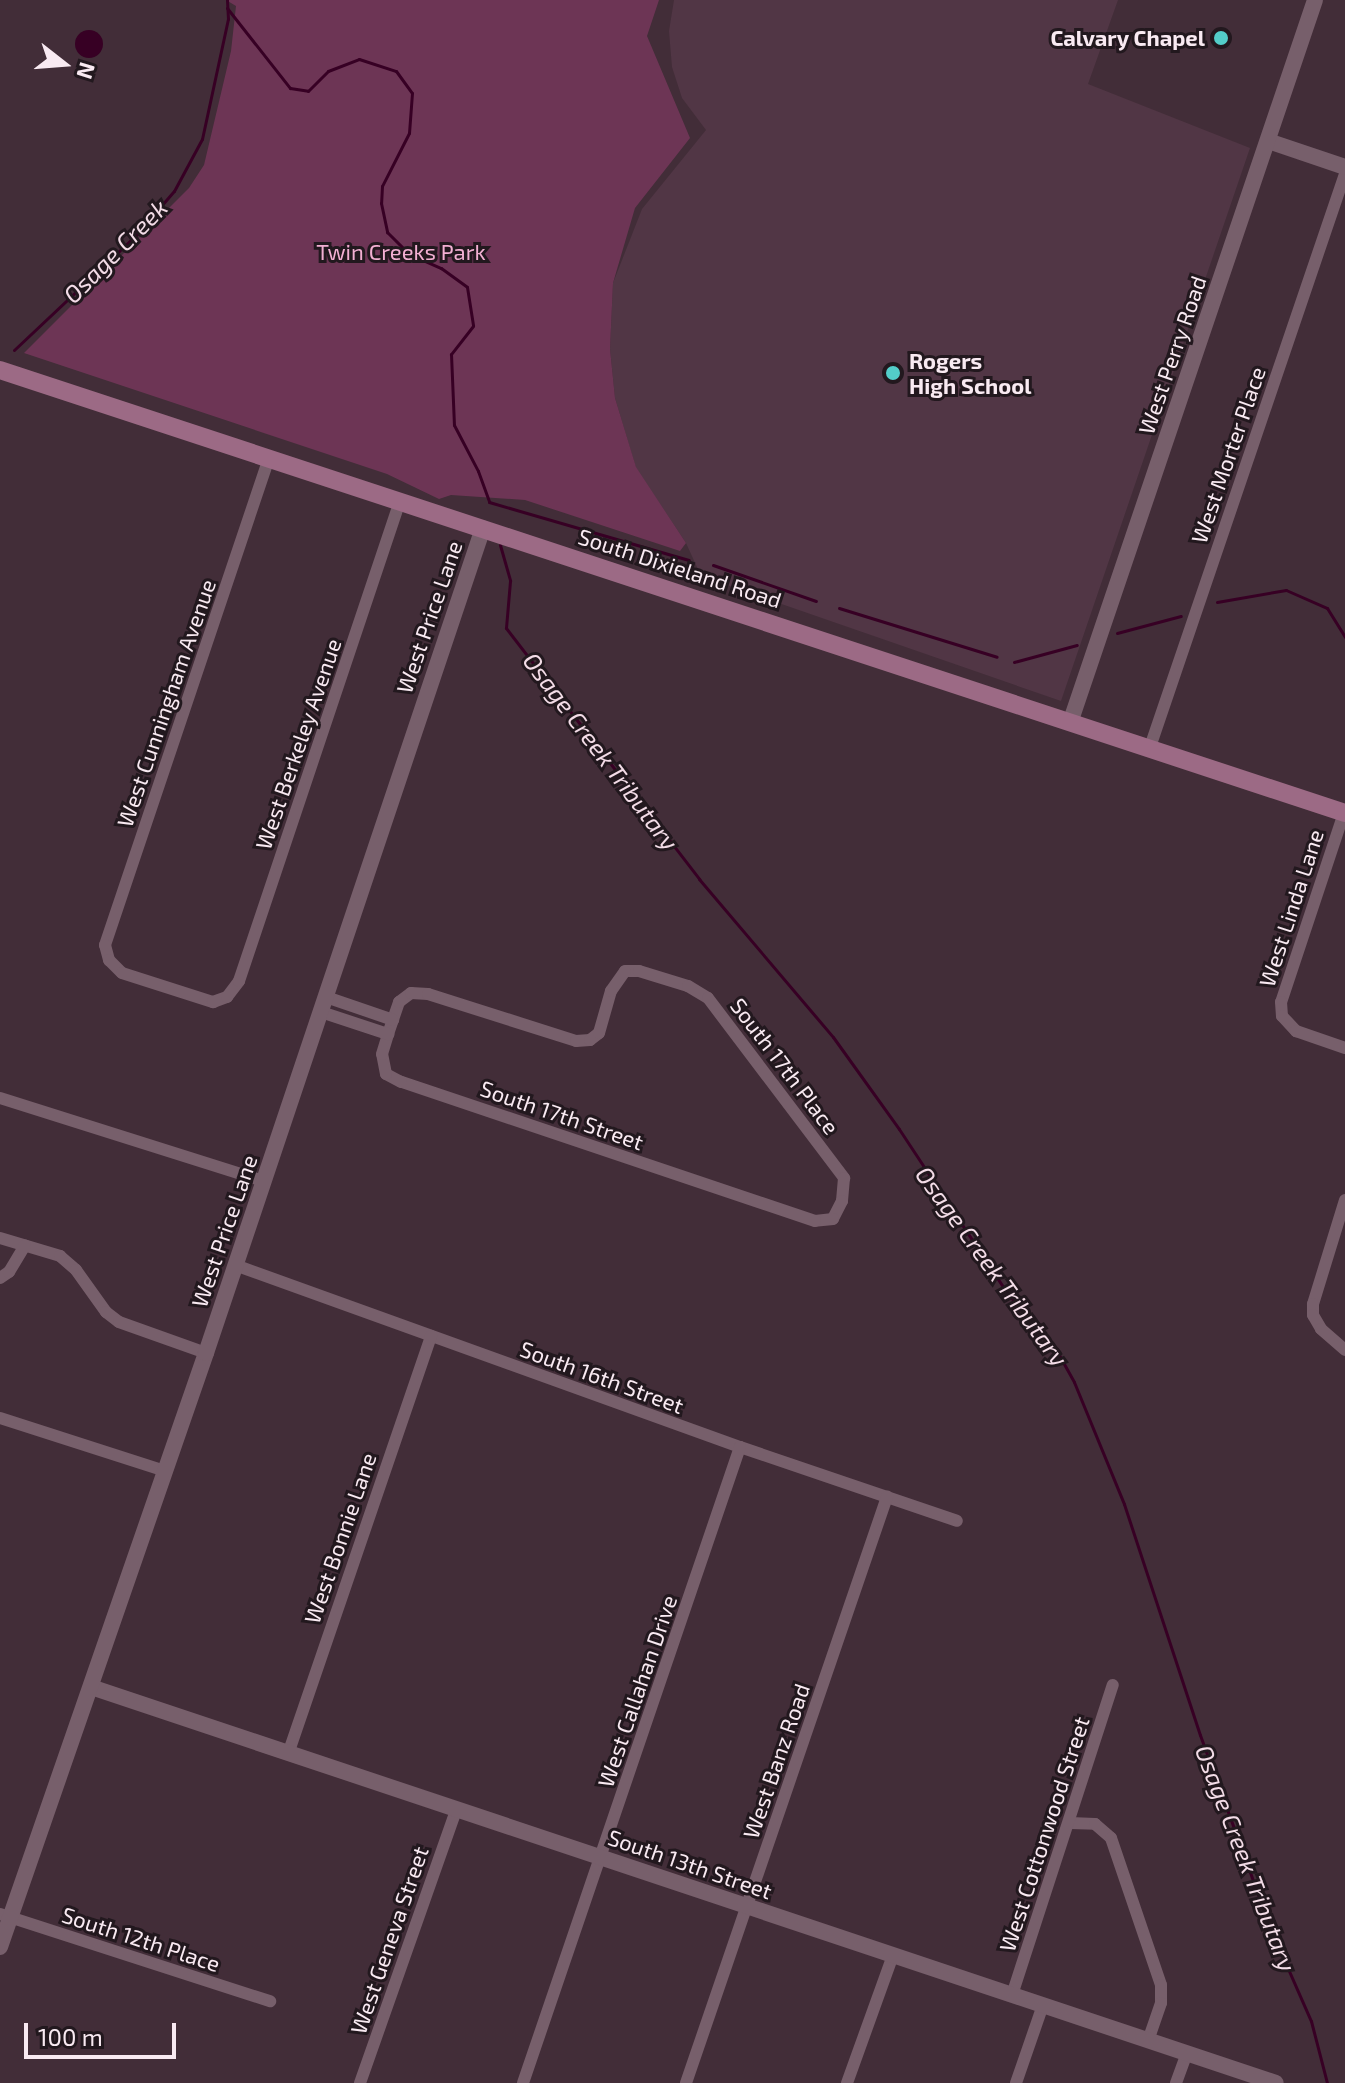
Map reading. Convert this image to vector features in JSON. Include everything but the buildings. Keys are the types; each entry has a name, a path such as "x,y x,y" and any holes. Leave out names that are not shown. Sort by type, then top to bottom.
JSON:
{"main road":[{"name":"South Dixieland Road","path":"0,370 1344,813"}],"street":[{"name":"West Perry Road","path":"1070,723 1315,0"},
{"path":"1268,141 1345,167"},
{"name":"West Morter Place","path":"1149,750 1345,174"},
{"name":"West Cunningham Avenue","path":"227,997 213,1002 122,973 109,960 105,945 269,458"},
{"name":"West Berkeley Avenue","path":"227,997 239,981 400,501"},
{"name":"West Price Lane","path":"0,1947 5,1916 91,1687 483,528"},
{"name":"West Linda Lane","path":"1344,813 1281,1002 1282,1016 1296,1031 1345,1048"},
{"name":"South 17th Place","path":"388,1034 399,1002 411,993 428,994 576,1041 590,1040 599,1033 611,991 625,971 639,971 688,986 716,1007 844,1178 842,1201 833,1219"},
{"path":"323,1005 393,1020"},
{"path":"323,1005 388,1034"},
{"name":"South 17th Street","path":"388,1034 382,1054 386,1074 401,1082 815,1221 833,1219"},
{"path":"0,1098 264,1181"},
{"path":"1345,1200 1314,1294 1313,1315 1321,1329 1345,1350"},
{"path":"0,1238 51,1252 69,1264 111,1318 206,1353"},
{"path":"0,1278 9,1272 25,1245"},
{"name":"South 16th Street","path":"235,1265 740,1447 957,1521"},
{"name":"West Bonnie Lane","path":"288,1754 431,1336"},
{"path":"0,1418 165,1471"},
{"name":"West Callahan Drive","path":"523,2083 740,1447"},
{"name":"West Banz Road","path":"686,2083 887,1497"},
{"name":"West Cottonwood Street","path":"1012,1995 1113,1685"},
{"name":"South 13th Street","path":"91,1687 1276,2083"},
{"name":"West Geneva Street","path":"360,2083 456,1810"},
{"path":"1070,1823 1095,1824 1111,1838 1161,1985 1161,2003 1148,2040"},
{"name":"South 12th Place","path":"5,1916 270,2001"},
{"path":"847,2083 893,1955"},
{"path":"1016,2083 1043,2005"},
{"path":"1176,2083 1187,2053"}],"shaded area":[{"name":"Rogers High School","path":"674,0 1118,0 1088,84 1250,148 1061,701 701,576 686,543 636,468 615,398 610,349 613,283 642,209 706,130 682,98 672,67 669,31"},
{"path":"89,30 99,34 103,44 99,54 89,58 79,54 75,44 79,34"}],"green space":[{"name":"Twin Creeks Park","path":"226,0 659,0 647,36 690,138 635,208 613,283 610,349 615,398 636,467 686,543 680,551 525,500 451,495 439,499 387,474 24,353 189,188 204,165 231,51 236,6"}],"waterway":[{"name":"Osage Creek","path":"14,350 136,235 174,191 202,139 228,19 227,0"},
{"name":"Osage Creek Tributary","path":"227,8 290,88 308,91 328,71 359,59 396,71 412,93 409,133 382,186 381,203 387,232 409,254 441,268 467,287 473,326 451,354 454,425 478,471 489,502 689,560"},
{"name":"Osage Creek Tributary","path":"500,545 510,581 506,628 699,879 833,1037 899,1129 1007,1293 1054,1346 1074,1382 1124,1504 1200,1735 1271,1930 1311,2021 1327,2083"},
{"path":"713,565 816,601"},
{"path":"1217,602 1286,590 1327,608 1345,637"},
{"path":"839,608 997,657"},
{"path":"1117,633 1181,616"},
{"path":"1014,662 1077,645"}],"place":[{"name":"Calvary Chapel","path":"1221,38"},
{"name":"Rogers High School","path":"893,373"}]}
